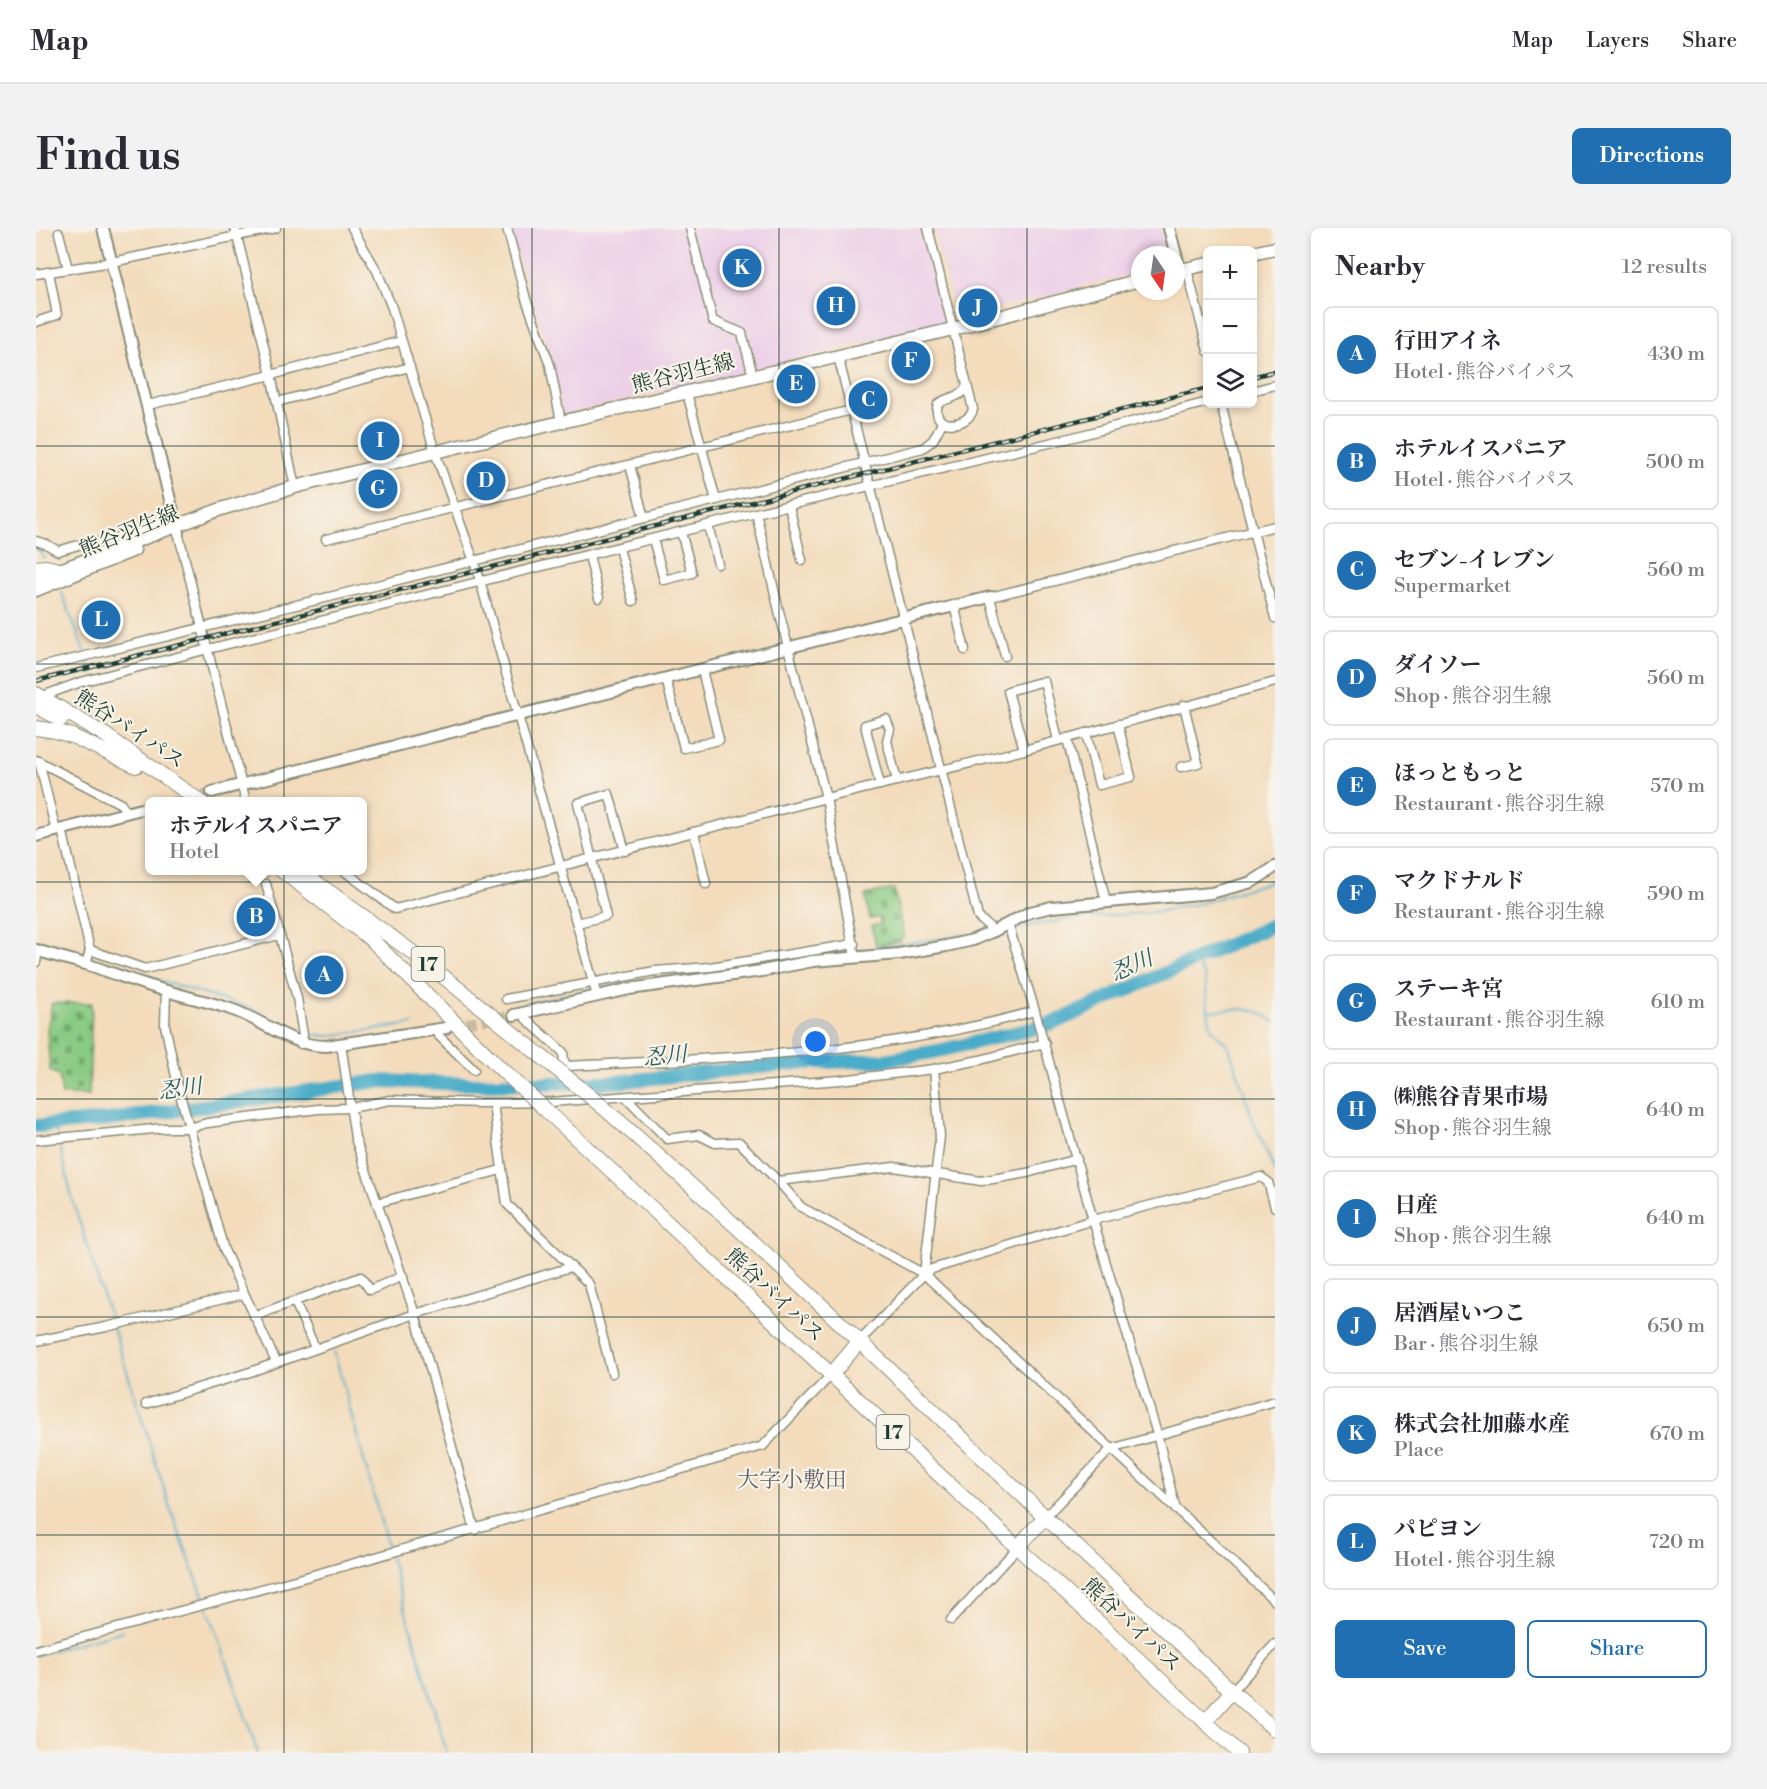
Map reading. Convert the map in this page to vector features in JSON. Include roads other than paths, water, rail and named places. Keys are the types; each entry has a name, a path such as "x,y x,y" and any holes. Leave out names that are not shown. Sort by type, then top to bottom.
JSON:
{"highway":[{"path":"36,568 46,567 59,570"},
{"name":"熊谷バイパス","path":"42,694 195,797"},
{"name":"熊谷バイパス","path":"36,706 78,728 179,797"},
{"path":"36,728 72,736 136,766"},
{"name":"熊谷バイパス","path":"287,875 373,941 501,1069 1239,1753"},
{"name":"熊谷バイパス","path":"306,875 423,960 604,1108 678,1172 1275,1730"},
{"path":"831,1375 860,1341"},
{"path":"1018,1547 1045,1517"},
{"path":"1205,1722 1232,1691"}],"main road":[{"path":"1257,252 1275,248"},
{"path":"1185,269 1203,265"},
{"name":"熊谷羽生線","path":"36,579 176,524 295,488 435,452 952,329 1131,282"},
{"name":"熊谷羽生線","path":"36,590 176,524"}],"street":[{"path":"103,228 246,797"},
{"path":"36,274 112,262 235,232 276,228"},
{"path":"352,228 377,271 392,308 435,452 474,560 596,989"},
{"path":"507,228 526,299 550,365 561,422"},
{"path":"690,228 713,321 742,333 753,376"},
{"path":"928,228 973,409 972,416 967,420 949,424 942,423 937,417 938,404 943,400 959,396 967,385"},
{"path":"1169,228 1174,246"},
{"path":"235,232 271,375 295,488"},
{"path":"59,233 68,269"},
{"path":"36,322 57,315 49,272"},
{"path":"1185,282 1203,336"},
{"path":"148,405 401,340"},
{"path":"838,356 978,917 994,931"},
{"path":"277,402 410,367"},
{"path":"1257,390 1275,385"},
{"path":"687,393 716,500"},
{"path":"42,694 208,649 756,513 1066,439 1203,403"},
{"path":"1222,408 1275,618"},
{"path":"326,539 852,410"},
{"path":"36,668 923,448 933,440 942,423"},
{"path":"630,465 645,518"},
{"path":"789,506 802,560"},
{"path":"756,513 826,798 854,951"},
{"path":"36,541 58,551 176,524"},
{"path":"708,525 718,564"},
{"path":"212,792 1275,526"},
{"path":"653,539 664,580 692,573 681,532"},
{"path":"619,548 633,601"},
{"path":"589,555 599,598"},
{"path":"990,597 1005,656"},
{"path":"954,605 965,650"},
{"path":"666,679 684,748 719,741 702,670"},
{"path":"1024,750 1008,691 1044,681 1063,739 1107,902"},
{"path":"350,875 395,909 826,798 1024,750 1275,682"},
{"path":"1181,767 1198,763 1184,705"},
{"path":"880,785 865,725 886,719 890,729 887,741 897,781"},
{"path":"1086,733 1099,784 1131,777 1118,724"},
{"path":"37,760 121,804 127,813"},
{"path":"37,760 59,830 89,951 86,963"},
{"path":"577,923 606,915 578,803 609,794 625,851"},
{"path":"36,836 145,808"},
{"path":"694,832 706,884"},
{"path":"506,999 596,989 628,989 854,951 899,954 946,946 973,940 1030,912 1052,907 1210,893 1252,882 1275,867"},
{"path":"266,884 297,998 302,1039"},
{"path":"1008,924 1045,1042 1157,1434 1176,1510"},
{"path":"89,951 145,969 279,935"},
{"path":"37,955 86,963 166,991 223,1006 251,1016 280,1034 302,1039 313,1046 341,1044 442,1028"},
{"path":"514,1015 596,989"},
{"path":"166,991 165,1025 180,1093 224,1250 276,1362"},
{"path":"526,1012 526,1019 563,1052 564,1062 568,1066 716,1059 907,1039 965,1029 1035,1011"},
{"path":"442,1028 438,1035 474,1070"},
{"path":"36,1140 165,1128 390,1100 493,1104 626,1097 840,1080 934,1069 980,1060 1045,1042"},
{"path":"341,1044 355,1138 415,1314 475,1530"},
{"path":"924,1274 940,1136 934,1069"},
{"path":"626,1097 667,1138 699,1135 715,1143 739,1142 801,1206 924,1274 1275,1601"},
{"path":"493,1104 507,1204 589,1284 612,1373"},
{"path":"778,1181 894,1167 981,1181 1027,1173 1077,1159"},
{"path":"377,1203 501,1170"},
{"path":"860,1341 924,1274 932,1269 1094,1220 1261,1177 1268,1182 1275,1208"},
{"path":"146,1404 250,1372 415,1314 571,1267"},
{"path":"254,1316 361,1277 370,1290 403,1276"},
{"path":"36,1341 108,1327 244,1294"},
{"path":"295,1302 315,1348"},
{"path":"36,1650 212,1604 763,1446 831,1375"},
{"path":"1045,1517 1111,1449 1275,1401"},
{"path":"951,1620 1018,1547"},
{"path":"1232,1691 1275,1644"}],"waterway":[{"path":"36,550 40,551 44,558"},
{"path":"62,593 85,653"},
{"path":"86,658 92,676"},
{"path":"93,681 97,693"},
{"path":"1017,928 1069,919 1155,912 1202,903 1275,880"},
{"name":"忍川","path":"36,1126 108,1120 378,1081 469,1084 616,1082 797,1063 885,1060 938,1051 1058,1021 1275,924"},
{"path":"858,951 965,935"},
{"path":"36,941 86,957"},
{"path":"828,955 852,951"},
{"path":"91,959 252,1009 286,1029 300,1033"},
{"path":"718,970 796,959"},
{"path":"1196,961 1205,978 1211,1028 1229,1047 1252,1117 1275,1172"},
{"path":"506,1008 621,983 709,971"},
{"path":"1208,1011 1252,1010 1275,1023"},
{"path":"305,1034 328,1036 413,1024"},
{"path":"55,1124 57,1134"},
{"path":"58,1140 73,1201 172,1514 217,1633 258,1753"},
{"path":"334,1351 389,1551"},
{"path":"390,1557 447,1753"},
{"path":"36,1655 123,1631"}],"tunnel":[{"path":"192,797 212,792"},
{"path":"264,875 266,884"},
{"path":"452,1026 514,1015"}],"railway":[{"path":"1257,376 1275,371"},
{"path":"36,681 1203,389"}],"place":[{"name":"株式会社加藤水産","path":"742,268"},
{"name":"㈱熊谷青果市場","path":"836,306"},
{"name":"居酒屋いつこ","path":"978,308"},
{"name":"マクドナルド","path":"911,361"},
{"name":"ほっともっと","path":"796,384"},
{"name":"セブン-イレブン","path":"868,400"},
{"name":"日産","path":"380,441"},
{"name":"ダイソー","path":"486,481"},
{"name":"ステーキ宮","path":"378,489"},
{"name":"パピヨン","path":"101,620"},
{"name":"ホテルイスパニア","path":"256,917"},
{"name":"行田アイネ","path":"324,975"}],"district":[{"name":"大字小敷田","path":"792,1479"}]}
